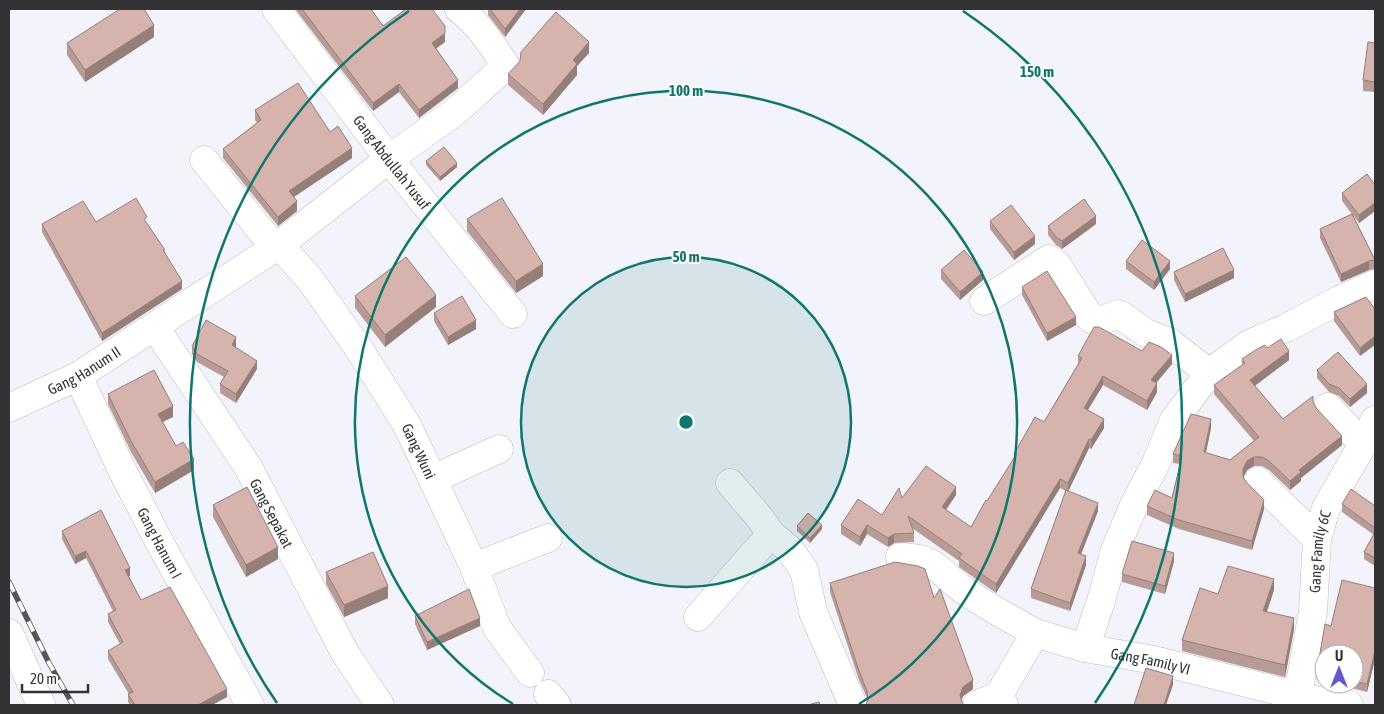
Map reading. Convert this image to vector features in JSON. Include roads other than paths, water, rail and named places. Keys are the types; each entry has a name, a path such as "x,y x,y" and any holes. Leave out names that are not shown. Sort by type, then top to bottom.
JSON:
{"street":[{"name":"Gang Abdullah Yusuf","path":"276,9 389,159 513,314"},
{"name":"Gang Hanum II","path":"9,408 78,376 277,246 389,159 456,111 506,66 486,38 466,14 459,9"},
{"name":"Gang Wuni","path":"204,160 277,246 310,278 359,349 407,425 474,567 498,628 530,673"},
{"path":"984,301 1049,259 1057,265 1091,319 1100,321 1119,314 1146,334 1169,342 1209,373"},
{"path":"1085,648 1101,601 1115,550 1134,505 1156,463 1174,420 1209,373 1248,344 1286,328 1339,300 1375,284"},
{"name":"Gang Sepakat","path":"155,327 248,467 345,653 380,705"},
{"name":"Gang Hanum I","path":"78,376 122,472 250,705"},
{"path":"1328,407 1363,444"},
{"name":"Gang Family 6C","path":"1296,700 1313,611 1317,539 1326,508 1375,420"},
{"path":"433,479 499,449"},
{"path":"1258,481 1317,539"},
{"path":"730,483 771,534 788,549 804,570 813,612 853,705"},
{"path":"698,617 771,534"},
{"path":"474,567 548,538"},
{"name":"Gang Family VI","path":"900,556 924,560 933,564 964,591 1035,633 1085,648 1154,660 1296,700 1349,705"},
{"path":"9,633 42,705"},
{"path":"993,702 1035,633"}],"railway":[{"path":"9,582 49,663 73,705"}]}
